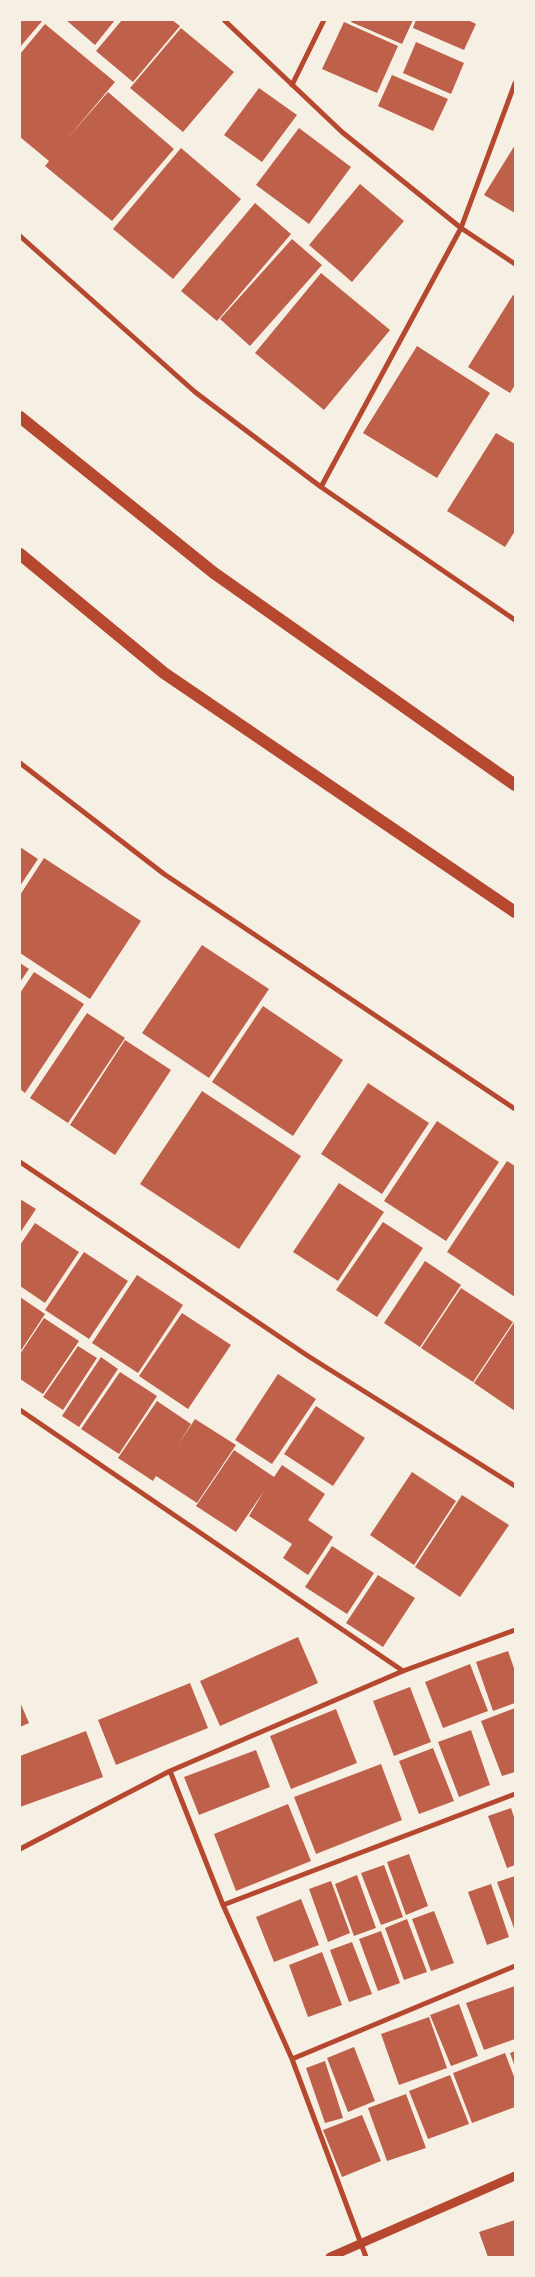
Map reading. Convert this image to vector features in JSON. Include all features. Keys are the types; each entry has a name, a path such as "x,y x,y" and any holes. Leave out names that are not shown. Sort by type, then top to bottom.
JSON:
{"main road":[{"path":"20,417 214,573 515,785"},
{"path":"20,554 164,673 515,912"}],"street":[{"path":"224,20 342,132 461,228 515,264"},
{"path":"292,85 324,20"},
{"path":"321,487 461,228 515,83"},
{"path":"20,236 195,392 321,487 515,620"},
{"path":"20,763 164,874 515,1109"},
{"path":"20,1162 308,1356 515,1486"},
{"path":"20,1410 403,1671"},
{"path":"20,1849 170,1771 403,1671 515,1630"},
{"path":"170,1771 223,1905 292,2059 366,2257"},
{"path":"223,1905 515,1794"},
{"path":"292,2059 515,1966"},
{"path":"330,2257 515,2176"}],"building":[{"path":"20,20 43,20 20,47"},
{"path":"66,20 115,20 95,45"},
{"path":"122,20 172,20 180,26 133,82 96,51"},
{"path":"352,20 413,20 402,44 351,22"},
{"path":"416,20 468,20 476,24 464,50 413,28"},
{"path":"344,22 398,46 377,93 322,69"},
{"path":"45,24 115,82 67,139 108,92 174,149 112,221 45,166 49,161 20,137 20,54"},
{"path":"181,28 234,72 183,132 130,88"},
{"path":"416,42 464,63 451,94 403,73"},
{"path":"392,75 448,99 433,131 378,106"},
{"path":"259,88 297,115 262,162 224,135"},
{"path":"299,128 351,167 309,224 256,185"},
{"path":"515,145 515,213 484,195"},
{"path":"181,148 241,199 173,279 113,229"},
{"path":"360,184 404,221 352,282 309,245"},
{"path":"255,203 291,234 217,321 181,291"},
{"path":"292,239 322,265 250,346 220,319"},
{"path":"321,273 390,330 324,410 255,353"},
{"path":"513,295 515,296 515,385 510,393 468,367"},
{"path":"417,346 490,393 437,478 363,433"},
{"path":"496,433 515,444 515,531 505,547 447,511"},
{"path":"20,847 38,859 20,886"},
{"path":"44,858 141,921 90,999 20,953 20,895"},
{"path":"202,945 269,989 209,1078 142,1033"},
{"path":"20,963 29,969 20,982"},
{"path":"34,972 84,1004 25,1093 20,1089 20,993"},
{"path":"263,1006 343,1060 293,1136 212,1082"},
{"path":"87,1013 125,1038 68,1123 30,1098"},
{"path":"125,1040 171,1070 115,1155 70,1125"},
{"path":"368,1083 429,1123 382,1194 321,1154"},
{"path":"202,1091 301,1156 239,1249 140,1184"},
{"path":"437,1121 499,1162 446,1241 384,1201"},
{"path":"507,1161 515,1166 515,1297 447,1252"},
{"path":"339,1183 384,1212 338,1281 293,1252"},
{"path":"20,1199 36,1209 20,1233"},
{"path":"383,1222 423,1248 377,1317 336,1290"},
{"path":"35,1223 79,1252 45,1303 20,1286 20,1245"},
{"path":"84,1252 128,1281 89,1339 45,1310"},
{"path":"425,1261 461,1285 420,1347 384,1323"},
{"path":"137,1275 183,1305 138,1373 92,1343"},
{"path":"461,1288 513,1322 473,1382 421,1348"},
{"path":"20,1297 45,1314 20,1352"},
{"path":"182,1313 231,1345 188,1409 139,1376"},
{"path":"44,1318 79,1341 43,1394 20,1379 20,1354"},
{"path":"515,1321 515,1411 474,1383"},
{"path":"78,1346 97,1358 63,1410 43,1397"},
{"path":"101,1357 118,1369 79,1427 62,1416"},
{"path":"120,1372 157,1396 119,1454 81,1429"},
{"path":"278,1374 316,1399 272,1464 235,1440"},
{"path":"157,1401 191,1424 178,1445 195,1419 236,1445 197,1503 156,1476 153,1481 118,1458"},
{"path":"316,1406 365,1438 333,1486 284,1454"},
{"path":"234,1450 274,1477 282,1465 325,1494 308,1520 333,1537 308,1575 283,1558 292,1544 249,1516 264,1491 236,1532 196,1506"},
{"path":"412,1472 456,1501 414,1565 370,1535"},
{"path":"462,1495 509,1525 460,1597 415,1567"},
{"path":"332,1546 374,1573 347,1614 305,1587"},
{"path":"378,1575 415,1598 383,1647 346,1623"},
{"path":"298,1637 318,1683 220,1726 200,1681"},
{"path":"508,1651 515,1671 515,1703 493,1711 476,1662"},
{"path":"470,1664 488,1711 443,1728 425,1682"},
{"path":"190,1683 208,1728 116,1765 98,1720"},
{"path":"410,1687 431,1742 394,1756 373,1701"},
{"path":"20,1702 29,1723 20,1727"},
{"path":"515,1708 515,1772 502,1776 481,1721"},
{"path":"336,1709 357,1763 291,1789 270,1736"},
{"path":"471,1730 490,1785 459,1797 438,1742"},
{"path":"86,1731 103,1777 20,1807 20,1756"},
{"path":"433,1748 454,1801 419,1814 399,1761"},
{"path":"256,1750 270,1787 199,1815 184,1777"},
{"path":"381,1764 402,1820 316,1854 294,1797"},
{"path":"288,1804 311,1861 236,1891 214,1834"},
{"path":"511,1808 515,1820 515,1865 507,1868 488,1816"},
{"path":"409,1854 428,1906 406,1915 387,1862"},
{"path":"384,1865 403,1917 381,1925 361,1873"},
{"path":"357,1875 376,1928 354,1936 335,1884"},
{"path":"515,1876 515,1931 497,1882"},
{"path":"331,1881 350,1933 328,1942 309,1889"},
{"path":"491,1884 509,1937 487,1945 468,1892"},
{"path":"301,1899 319,1945 274,1962 256,1917"},
{"path":"434,1911 454,1963 431,1971 412,1919"},
{"path":"407,1919 427,1972 404,1980 385,1928"},
{"path":"381,1931 400,1983 378,1991 359,1939"},
{"path":"352,1942 372,1994 349,2002 330,1950"},
{"path":"322,1952 342,2005 308,2017 289,1965"},
{"path":"515,1986 515,2039 484,2050 466,2003"},
{"path":"459,2004 478,2056 451,2066 430,2015"},
{"path":"429,2017 447,2068 399,2085 381,2034"},
{"path":"354,2047 375,2101 348,2112 327,2058"},
{"path":"515,2051 515,2067 510,2053"},
{"path":"505,2053 515,2079 515,2107 472,2123 453,2073"},
{"path":"325,2061 343,2118 325,2123 306,2068"},
{"path":"450,2075 469,2124 428,2139 409,2091"},
{"path":"406,2094 426,2148 387,2161 368,2108"},
{"path":"362,2115 381,2161 342,2177 323,2130"},
{"path":"515,2220 515,2257 488,2257 479,2232"}]}
